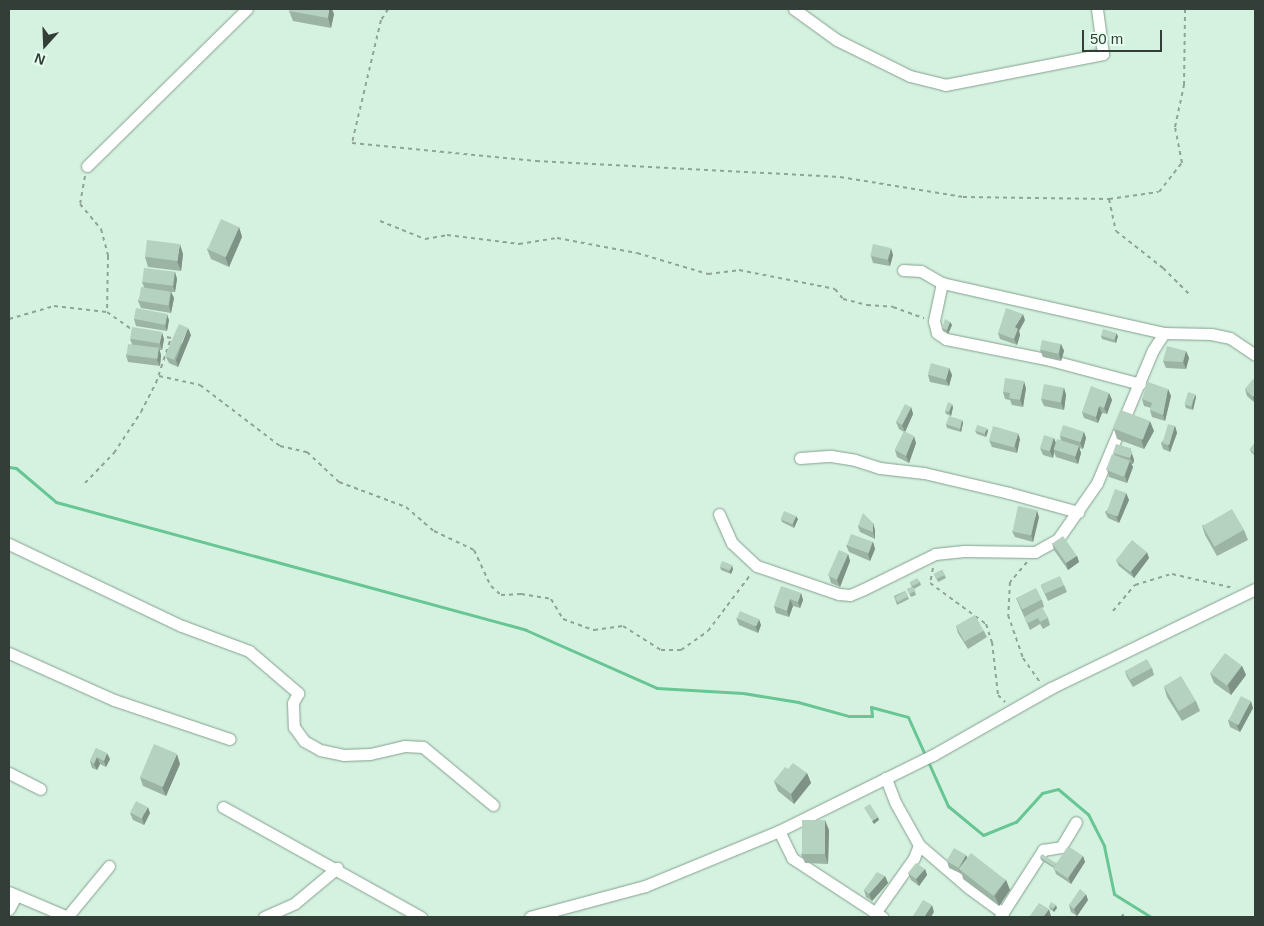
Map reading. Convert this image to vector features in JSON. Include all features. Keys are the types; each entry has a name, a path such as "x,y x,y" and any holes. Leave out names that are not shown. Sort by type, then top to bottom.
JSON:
{"street":[{"path":"87,166 247,9"},
{"path":"794,9 837,40 910,76 945,85 1103,54 1098,9"},
{"path":"903,270 921,271 942,283 1164,334 1211,334 1230,338 1255,355"},
{"path":"942,283 934,321 937,332 954,342 1050,360 1140,384"},
{"path":"719,514 732,543 757,566 839,594 850,595 935,554 964,550 1035,552 1058,540 1097,483 1153,350 1164,334"},
{"path":"800,458 822,456 855,460 880,468 924,473 1078,512"},
{"path":"9,544 182,626 249,650 298,692 293,703 294,727 304,741 320,750 343,755 370,754 405,746 423,748 493,805"},
{"path":"530,917 645,886 779,831 933,755 1051,688 1250,590"},
{"path":"9,652 114,700 230,739"},
{"path":"9,773 40,789"},
{"path":"886,778 895,802 919,845 1002,915 1043,850 1061,847 1076,822"},
{"path":"223,807 337,868 421,917"},
{"path":"779,831 792,858 878,915 914,858 919,845"},
{"path":"9,909 12,894 67,917 108,866"},
{"path":"264,917 295,903 337,868"},
{"path":"576,905 577,917"}],"path":[{"path":"388,9 381,20 352,143 536,161 840,177 962,197 1109,199 1159,192 1182,163 1175,127 1184,85 1185,9"},
{"path":"87,166 80,204 101,229 108,256 107,312"},
{"path":"1109,199 1116,231 1162,268 1191,296"},
{"path":"380,221 424,239 447,235 519,244 557,238 637,252 708,274 739,270 835,289 844,298 867,305 893,307 934,321"},
{"path":"9,319 54,306 107,312 131,330 139,331"},
{"path":"85,483 114,453 141,412 159,376 171,338 155,334"},
{"path":"159,376 200,385 280,446 307,452 339,482 406,507 434,531 474,550 491,586 501,595 521,594 551,599 564,619 594,630 623,626 661,650 681,650 708,632 757,566"},
{"path":"1035,552 1010,582 1008,615 1024,658 1036,680 1051,688"},
{"path":"935,554 930,584 986,624 992,642 998,695 1013,708"},
{"path":"1113,611 1135,585 1172,574 1250,590"},
{"path":"1121,917 1126,912"}],"building":[{"path":"290,9 329,9 328,18 289,11"},
{"path":"221,219 239,227 226,257 208,249"},
{"path":"147,240 180,244 178,261 145,257"},
{"path":"873,244 891,248 888,260 870,256"},
{"path":"144,268 175,272 173,286 142,282"},
{"path":"141,287 171,292 168,306 139,301"},
{"path":"136,308 167,314 165,325 134,319"},
{"path":"1006,308 1023,314 1015,327 1018,329 1014,339 998,333"},
{"path":"945,319 950,322 947,330 942,328"},
{"path":"179,324 188,328 174,360 165,356"},
{"path":"132,327 162,332 160,344 130,339"},
{"path":"1103,329 1116,333 1114,340 1101,336"},
{"path":"1042,340 1061,344 1059,354 1040,350"},
{"path":"128,344 159,348 157,359 127,355"},
{"path":"1167,346 1186,351 1183,362 1163,361"},
{"path":"931,363 949,368 946,380 928,375"},
{"path":"1005,378 1024,381 1020,400 1009,398 1010,393 1003,392"},
{"path":"1253,379 1255,381 1255,394 1253,397 1245,389"},
{"path":"1148,382 1168,389 1163,415 1150,410 1152,403 1142,399"},
{"path":"1044,384 1064,388 1061,403 1041,399"},
{"path":"1091,386 1109,393 1104,408 1099,406 1096,417 1082,412"},
{"path":"1188,392 1195,394 1191,406 1184,404"},
{"path":"948,402 952,404 949,412 945,411"},
{"path":"905,404 911,407 902,425 896,422"},
{"path":"1121,410 1150,421 1143,440 1114,429"},
{"path":"949,416 962,420 960,429 946,424"},
{"path":"1168,424 1175,426 1169,445 1162,443"},
{"path":"977,425 987,428 985,434 975,431"},
{"path":"1063,425 1084,432 1081,442 1060,435"},
{"path":"993,426 1018,433 1014,448 989,440"},
{"path":"904,431 914,436 906,456 895,450"},
{"path":"1044,435 1054,438 1049,451 1040,448"},
{"path":"1057,439 1079,446 1075,457 1054,449"},
{"path":"1255,443 1255,454 1250,449"},
{"path":"1116,444 1130,448 1132,453 1130,458 1113,453"},
{"path":"1112,454 1130,461 1124,477 1106,470"},
{"path":"1115,489 1126,493 1118,517 1106,512"},
{"path":"1018,506 1037,510 1031,535 1013,531"},
{"path":"1232,509 1244,530 1215,547 1203,526"},
{"path":"784,511 796,516 792,524 780,519"},
{"path":"863,513 873,523 873,532 858,526"},
{"path":"851,534 873,542 869,553 847,545"},
{"path":"1063,536 1077,556 1066,563 1052,543"},
{"path":"1132,540 1147,552 1130,572 1116,560"},
{"path":"839,550 848,554 837,580 828,576"},
{"path":"722,561 732,565 730,571 720,567"},
{"path":"942,570 945,575 936,579 934,574"},
{"path":"1060,576 1064,585 1045,594 1041,585"},
{"path":"917,578 920,582 913,586 910,582"},
{"path":"781,586 801,593 798,602 790,599 787,611 774,606"},
{"path":"913,587 915,591 909,594 907,589"},
{"path":"1036,588 1042,600 1022,610 1016,598"},
{"path":"905,591 908,596 898,602 895,597"},
{"path":"1042,607 1048,618 1040,622 1038,618 1028,623 1024,617"},
{"path":"740,611 759,619 756,627 737,618"},
{"path":"975,615 984,631 964,641 956,626"},
{"path":"1225,653 1242,666 1227,686 1210,673"},
{"path":"1147,659 1152,668 1130,680 1125,671"},
{"path":"1181,676 1196,701 1179,711 1164,686"},
{"path":"1241,696 1251,701 1239,725 1229,720"},
{"path":"154,744 177,754 163,787 140,777"},
{"path":"96,748 107,753 104,761 97,757 94,764 90,761"},
{"path":"793,763 807,773 791,794 774,781 785,767 788,769"},
{"path":"136,801 148,807 142,818 130,813"},
{"path":"870,804 878,817 872,820 864,808"},
{"path":"802,820 825,820 825,854 802,854"},
{"path":"1068,846 1083,856 1068,878 1053,868"},
{"path":"954,848 966,855 959,868 946,861"},
{"path":"971,853 1006,880 993,896 959,869"},
{"path":"1042,854 1056,863 1054,867 1040,857"},
{"path":"916,863 925,869 916,879 908,873"},
{"path":"877,872 885,876 869,894 864,890"},
{"path":"1080,889 1086,894 1074,909 1069,905"},
{"path":"923,900 932,905 924,917 913,916"},
{"path":"1051,902 1056,905 1053,909 1049,906"},
{"path":"1039,903 1049,909 1043,917 1029,917"}],"waterway":[{"path":"9,467 16,468 56,502 526,630 657,688 743,693 798,702 849,716 872,716 871,707 908,717 948,806 983,835 1016,822 1042,793 1058,789 1088,814 1104,846 1114,894 1151,917"}]}
